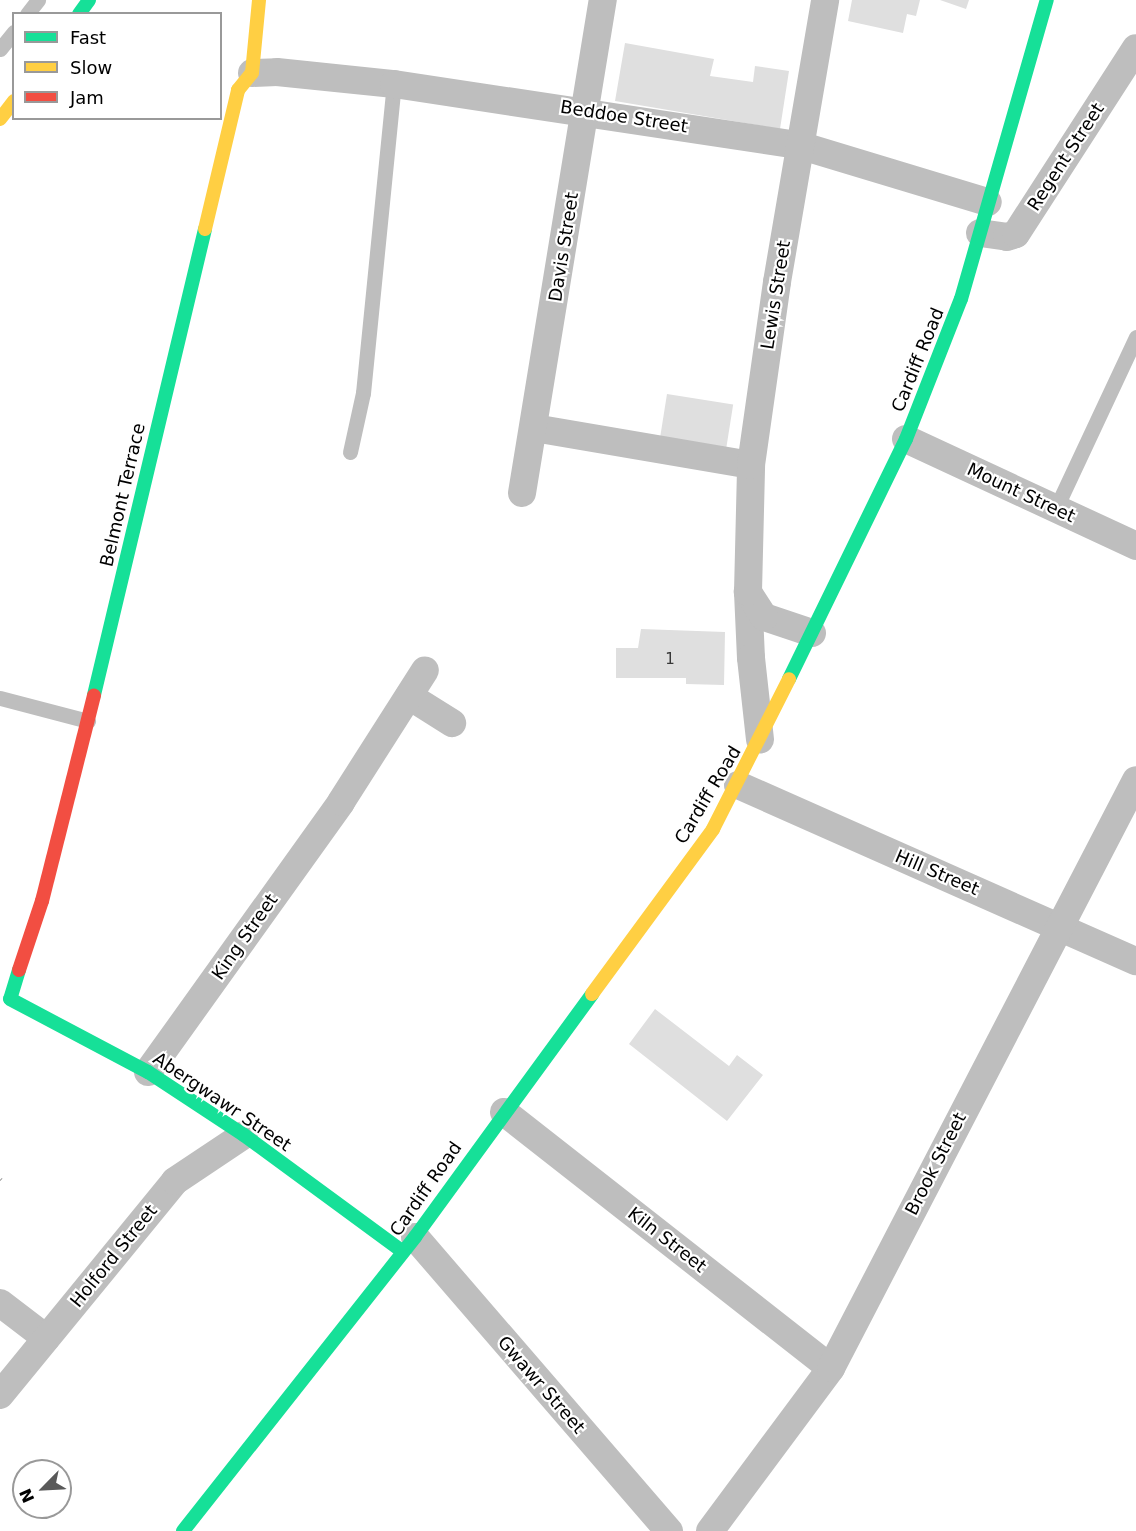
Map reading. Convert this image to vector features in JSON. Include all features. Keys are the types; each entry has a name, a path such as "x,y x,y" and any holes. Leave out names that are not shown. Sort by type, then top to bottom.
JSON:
{"main road":[{"name":"Belmont Terrace","path":"10,999 42,900 88,721 238,90 252,73 259,0"},
{"name":"Cardiff Road","path":"183,1531 409,1245 713,829 738,785 906,439 962,299 1047,0"},
{"path":"0,119 12,104"},
{"name":"Abergwawr Street","path":"10,999 148,1072 409,1245"}],"street":[{"name":"Davis Street","path":"522,493 587,110 603,0"},
{"name":"Lewis Street","path":"760,740 751,658 748,592 751,465 777,282 802,146 825,0"},
{"name":"Regent Street","path":"980,233 1007,237 1016,234 1136,48"},
{"name":"Beddoe Street","path":"252,73 277,72 394,84 587,110 802,146 988,202"},
{"path":"534,428 751,465"},
{"name":"Mount Street","path":"906,439 1136,546"},
{"path":"748,592 764,617 812,633"},
{"name":"King Street","path":"148,1072 341,802 425,670"},
{"path":"409,696 452,723"},
{"name":"Brook Street","path":"710,1531 831,1368 1136,780"},
{"name":"Hill Street","path":"738,785 1060,926 1136,962"},
{"name":"Kiln Street","path":"504,1112 831,1368"},
{"name":"Holford Street","path":"0,1395 175,1181 244,1135"},
{"name":"Gwawr Street","path":"409,1245 669,1531"},
{"path":"0,1303 46,1338"}],"lane":[{"path":"29,12 38,0"},
{"path":"0,49 12,34"},
{"path":"350,452 363,393 394,84"},
{"path":"1055,510 1136,337"},
{"path":"0,698 88,721"}],"building":[{"path":"852,0 920,0 916,16 907,14 903,33 848,21"},
{"path":"940,0 969,0 966,9"},
{"path":"625,43 714,59 710,76 753,82 755,66 789,71 780,129 615,101"},
{"path":"667,394 733,404 725,455 659,444"},
{"path":"641,629 725,632 724,685 686,684 686,678 616,678 616,648 638,648"},
{"path":"655,1009 729,1066 737,1055 763,1075 727,1121 629,1044"}],"traffic: fast":[{"path":"80,12 89,0"},
{"path":"789,679 906,439 961,299 1047,0"},
{"path":"94,695 205,229"},
{"path":"19,970 10,999 148,1072 244,1135 403,1252"},
{"path":"183,1531 415,1237 592,994"}],"traffic: slow":[{"path":"205,229 238,90 252,73 259,0"},
{"path":"0,119 12,104"},
{"path":"592,994 713,829 789,679"}],"traffic: jam":[{"path":"19,970 42,901 94,695"}]}
